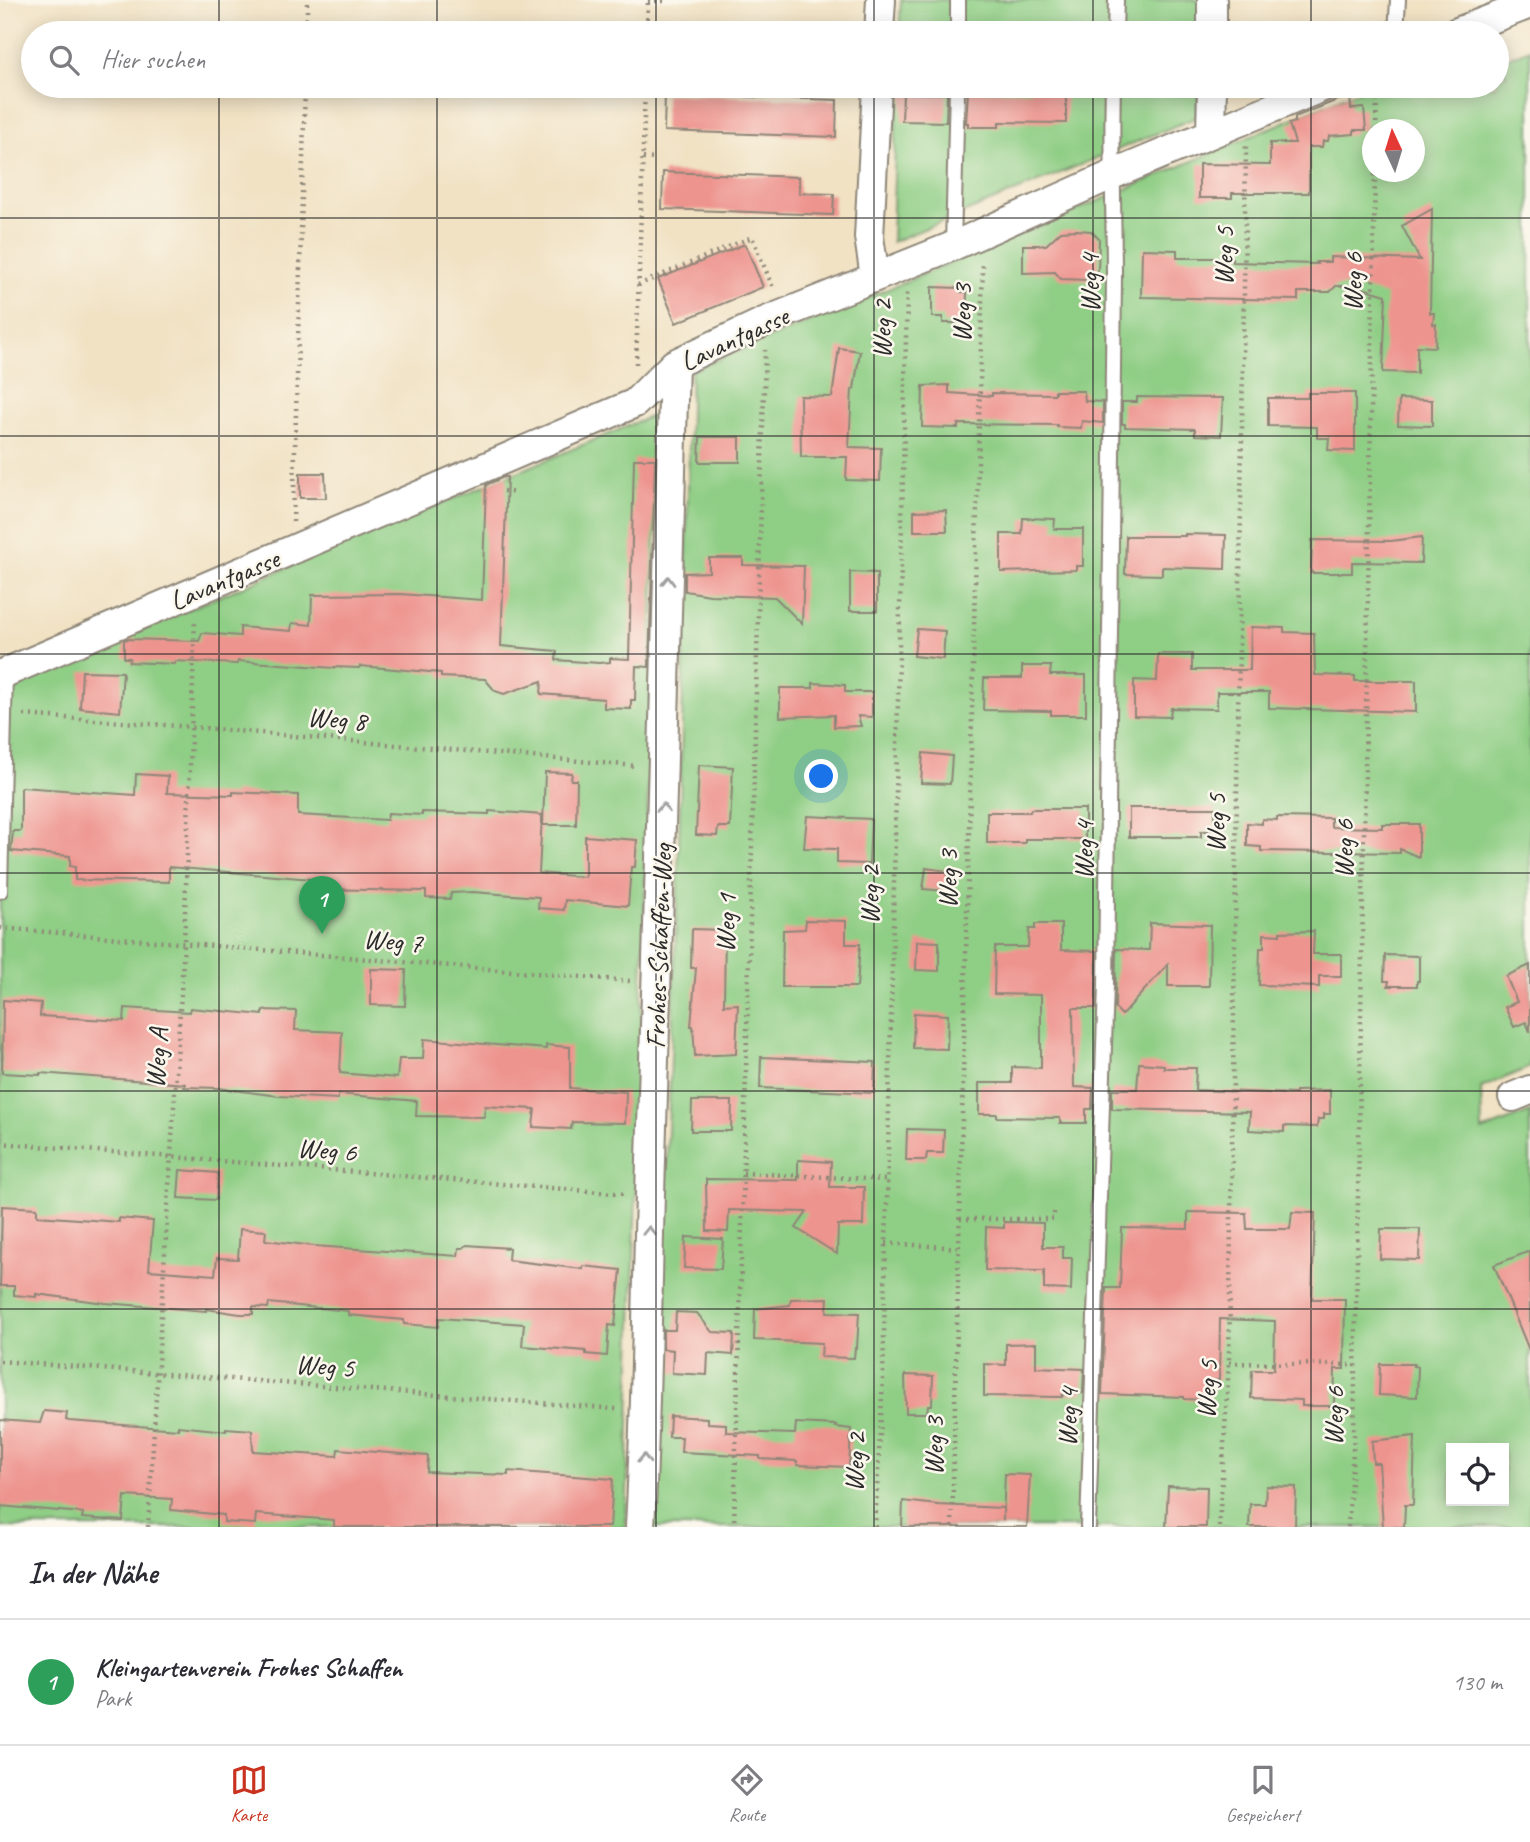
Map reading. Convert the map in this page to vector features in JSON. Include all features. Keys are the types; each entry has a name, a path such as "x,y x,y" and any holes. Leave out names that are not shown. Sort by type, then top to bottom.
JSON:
{"street":[{"path":"880,21 881,0"},
{"path":"1212,0 1212,21"},
{"path":"1486,21 1530,4"},
{"path":"875,277 869,237 876,98"},
{"path":"1211,133 1212,98"},
{"name":"Lavantgasse","path":"3,673 635,403 671,367 774,318 954,246 1114,174 1296,98"},
{"name":"Frohes-Schaffen-Weg","path":"640,1527 646,1411 664,769 671,367"}],"lane":[{"path":"958,0 958,21"},
{"path":"1115,21 1116,0"},
{"path":"1397,21 1398,0"},
{"path":"954,246 957,98"},
{"path":"1113,98 1111,151 1114,174"},
{"name":"Weg 4","path":"1088,1527 1106,985 1114,174"},
{"path":"0,891 5,714 3,673"}],"path":[{"path":"307,0 307,21"},
{"path":"647,21 648,0 665,1"},
{"path":"292,550 305,98"},
{"path":"645,98 635,365 660,355 671,367"},
{"path":"1376,119 1377,98"},
{"name":"Weg 5","path":"1219,1527 1228,1363 1246,119"},
{"path":"643,158 657,159"},
{"name":"Weg 6","path":"1348,1527 1355,1365 1375,182"},
{"name":"Weg 3","path":"952,1527 984,233"},
{"path":"638,285 752,237 774,318"},
{"name":"Weg 2","path":"875,1527 883,1378 907,265"},
{"name":"Weg 1","path":"734,1527 743,1173 774,318"},
{"name":"Weg A","path":"148,1527 184,944 195,591"},
{"name":"Weg 8","path":"5,714 192,727 664,769"},
{"name":"Weg 7","path":"0,928 657,983"},
{"name":"Weg 6","path":"0,1143 650,1196"},
{"path":"743,1173 887,1180"},
{"path":"960,1219 1053,1219 1055,1209"},
{"path":"886,1243 959,1248"},
{"name":"Weg 5","path":"0,1361 646,1411"},
{"path":"1228,1363 1355,1365"}],"green space":[{"path":"901,0 1204,0 1203,21 900,21"},
{"path":"1530,49 1530,1067 1481,1088 1482,1131 1530,1112 1530,1527 652,1527 678,884 691,371 1341,98 1509,98 1509,57"},
{"path":"897,98 1198,98 1197,117 892,242"},
{"path":"659,413 626,1527 0,1527 0,692 184,611"}],"building":[{"path":"665,98 837,100 836,137 664,131"},
{"path":"903,98 947,98 946,122 902,121"},
{"path":"968,98 1066,98 1066,123 999,122 999,127 968,127"},
{"path":"1342,98 1350,98 1351,109 1364,108 1362,130 1354,130 1354,134 1329,136 1328,141 1323,141 1322,147 1309,147 1309,193 1232,193 1232,198 1199,198 1199,164 1270,165 1270,143 1295,143 1289,124 1295,122 1295,117"},
{"path":"663,172 799,177 799,193 834,194 833,215 662,209"},
{"path":"1432,209 1430,313 1434,313 1433,324 1436,324 1435,347 1417,346 1417,373 1383,372 1386,295 1356,286 1336,286 1330,292 1298,292 1298,300 1141,297 1142,249 1177,250 1177,258 1232,258 1232,262 1317,264 1316,262 1330,262 1330,257 1420,260 1402,226"},
{"path":"1061,231 1091,231 1099,239 1098,271 1088,280 1061,279 1055,272 1023,273 1023,245 1046,245"},
{"path":"745,244 763,287 676,323 658,279"},
{"path":"932,287 960,288 960,292 967,292 966,323 943,323 943,317 932,317"},
{"path":"839,348 860,351 852,389 849,447 881,448 880,481 846,480 847,457 801,457 800,396 832,397"},
{"path":"949,385 949,393 992,396 992,393 1055,394 1055,391 1084,391 1085,401 1103,402 1103,423 1082,421 1081,428 1057,425 958,424 958,428 922,427 923,386"},
{"path":"1308,393 1355,393 1355,451 1328,450 1329,438 1317,438 1317,427 1268,426 1268,398 1308,398"},
{"path":"1137,397 1223,398 1221,436 1195,435 1195,429 1125,427 1125,424 1122,424 1122,402 1137,402"},
{"path":"1399,399 1432,400 1432,426 1398,425"},
{"path":"700,437 740,437 740,462 699,462"},
{"path":"634,459 655,459 649,667 636,666 635,700 631,700 631,709 604,708 604,699 541,694 542,681 504,694 495,691 485,679 441,677 441,673 360,666 334,668 238,661 237,664 129,662 130,658 124,658 124,640 127,639 199,641 202,633 240,636 240,627 291,631 292,623 311,625 312,595 400,594 482,600 486,485 507,477 501,646 557,651 556,660 599,663 610,662 610,658 629,659"},
{"path":"300,473 325,473 326,498 300,498"},
{"path":"946,510 947,531 914,531 914,511"},
{"path":"1023,518 1055,519 1054,529 1083,529 1083,566 1076,566 1076,570 1001,572 1001,534 1022,534"},
{"path":"1226,535 1225,569 1162,567 1162,575 1125,574 1126,536"},
{"path":"1422,537 1421,563 1352,562 1352,573 1311,573 1312,540 1391,541"},
{"path":"709,558 743,558 743,565 804,566 802,624 775,597 710,595 685,591 685,573 709,572"},
{"path":"850,572 877,573 877,611 850,611"},
{"path":"1251,627 1284,628 1284,632 1314,633 1315,675 1355,676 1355,681 1416,681 1416,712 1269,708 1269,692 1217,692 1217,709 1171,708 1170,717 1134,716 1134,680 1157,681 1158,654 1192,654 1192,670 1250,670"},
{"path":"917,629 945,631 943,659 914,656"},
{"path":"1022,666 1051,666 1050,675 1086,675 1086,715 1051,715 1051,711 983,710 984,678 1022,678"},
{"path":"82,671 123,672 120,712 80,708"},
{"path":"813,683 845,685 845,692 872,692 872,717 858,716 861,726 834,727 834,715 780,717 780,688 813,688"},
{"path":"923,753 952,756 950,784 921,783"},
{"path":"699,765 733,767 730,827 718,827 717,836 696,835"},
{"path":"545,772 572,773 571,780 577,780 576,825 543,825"},
{"path":"136,774 168,776 167,793 298,795 298,815 387,820 388,813 489,814 489,811 542,815 539,873 585,877 585,836 637,840 635,867 631,867 628,906 565,900 564,910 538,908 539,897 473,892 451,893 450,899 426,898 426,891 315,889 316,881 312,879 169,867 169,882 75,880 75,867 70,866 70,856 11,851 13,831 21,831 21,787 135,795"},
{"path":"1129,808 1215,808 1215,831 1201,831 1201,837 1129,837"},
{"path":"1031,809 1085,809 1085,839 1025,839 1025,843 987,843 987,812 1030,812"},
{"path":"807,816 871,819 869,864 837,863 837,849 804,848"},
{"path":"1277,817 1331,818 1331,827 1382,828 1382,824 1419,824 1419,857 1400,849 1400,853 1261,851 1261,847 1247,846 1247,823 1262,824 1262,819 1277,820"},
{"path":"926,868 948,871 946,891 923,889"},
{"path":"806,920 846,921 846,944 860,944 857,987 782,987 783,930 805,929"},
{"path":"1150,923 1210,925 1209,986 1168,986 1168,964 1122,1015 1115,1008 1116,949 1149,950"},
{"path":"1035,924 1061,924 1061,950 1097,951 1096,1008 1073,1008 1074,1087 1093,1088 1092,1109 1086,1109 1086,1123 1060,1123 1060,1118 997,1117 997,1114 979,1114 979,1083 1012,1083 1012,1067 1041,1068 1041,995 994,994 995,947 1028,947 1029,929 1035,929"},
{"path":"692,929 725,930 724,1005 738,1004 736,1054 695,1056 691,1026 696,968 691,968"},
{"path":"1314,931 1313,954 1341,954 1341,976 1319,976 1319,987 1259,985 1260,948 1264,948 1264,934"},
{"path":"917,941 939,942 939,971 916,970"},
{"path":"1385,955 1419,956 1417,986 1388,986 1389,981 1384,981"},
{"path":"1530,965 1530,1032 1526,1022 1514,1027 1505,1007 1517,1002 1506,976"},
{"path":"371,969 406,970 405,1006 371,1005"},
{"path":"3,1000 41,1003 40,1016 124,1021 125,1008 189,1012 190,1008 263,1015 263,1010 296,1011 295,1030 342,1032 340,1073 397,1078 399,1059 423,1059 424,1039 546,1049 546,1045 570,1047 570,1088 626,1092 625,1123 572,1122 571,1129 533,1127 535,1109 485,1106 484,1117 416,1116 417,1101 338,1094 338,1099 279,1096 218,1088 184,1087 185,1084 40,1073 2,1073"},
{"path":"914,1013 948,1015 947,1049 913,1048"},
{"path":"761,1057 875,1062 874,1093 760,1088"},
{"path":"1139,1063 1164,1065 1164,1068 1196,1068 1195,1090 1296,1094 1296,1091 1330,1090 1330,1114 1324,1114 1324,1119 1318,1119 1317,1127 1284,1126 1284,1132 1249,1130 1250,1112 1112,1109 1112,1089 1137,1089"},
{"path":"692,1101 732,1101 731,1131 691,1131"},
{"path":"907,1129 944,1130 943,1153 927,1153 926,1160 906,1160"},
{"path":"798,1160 831,1162 830,1187 864,1187 863,1225 838,1225 837,1254 796,1228 807,1212 729,1210 728,1232 707,1231 706,1179 798,1180"},
{"path":"180,1170 218,1173 216,1200 178,1198"},
{"path":"2,1206 37,1208 37,1216 119,1222 119,1218 153,1221 149,1270 215,1275 217,1258 238,1259 240,1229 266,1231 265,1240 314,1246 458,1256 459,1248 467,1245 509,1248 508,1260 583,1269 583,1266 621,1270 615,1326 609,1325 607,1356 586,1354 586,1351 522,1346 524,1324 439,1318 438,1327 404,1324 404,1320 348,1315 348,1311 269,1303 268,1308 253,1307 253,1314 240,1314 206,1309 105,1303 36,1294 36,1297 14,1295 14,1286 0,1286"},
{"path":"1188,1212 1246,1213 1247,1229 1290,1229 1292,1212 1315,1213 1312,1299 1345,1299 1344,1369 1335,1369 1334,1406 1302,1406 1302,1400 1251,1398 1252,1370 1274,1370 1275,1321 1220,1319 1219,1380 1209,1384 1209,1400 1102,1394 1106,1288 1120,1288 1122,1228 1188,1229"},
{"path":"1004,1222 1043,1223 1043,1247 1063,1247 1063,1258 1072,1258 1071,1290 1044,1289 1044,1271 985,1270 986,1227 1004,1228"},
{"path":"1381,1229 1420,1229 1419,1260 1380,1259"},
{"path":"686,1237 723,1239 721,1269 684,1268"},
{"path":"1530,1251 1530,1350 1529,1350 1494,1265"},
{"path":"828,1298 827,1312 859,1313 854,1358 821,1357 822,1343 754,1340 755,1309 790,1305 791,1299"},
{"path":"676,1312 697,1313 712,1332 734,1333 733,1355 708,1353 707,1375 672,1373 673,1350 663,1349 663,1330 675,1330"},
{"path":"1036,1343 1036,1367 1084,1369 1083,1393 1062,1397 984,1396 984,1364 1006,1365 1006,1344"},
{"path":"1380,1364 1414,1364 1413,1366 1418,1367 1417,1397 1379,1395"},
{"path":"905,1375 933,1376 932,1405 928,1405 927,1413 906,1413"},
{"path":"44,1411 67,1413 66,1420 69,1421 178,1429 178,1426 226,1431 226,1428 252,1430 253,1451 337,1456 338,1449 428,1456 427,1472 508,1475 508,1471 613,1479 610,1527 334,1527 334,1520 256,1514 255,1524 224,1522 224,1515 171,1510 172,1499 125,1496 123,1521 82,1518 83,1513 0,1506 0,1420 40,1423"},
{"path":"670,1416 707,1418 707,1423 726,1424 726,1432 795,1434 796,1423 836,1425 835,1427 851,1429 849,1467 797,1465 797,1461 760,1459 760,1456 681,1452 682,1437 669,1437"},
{"path":"1415,1436 1413,1505 1405,1505 1404,1527 1383,1527 1379,1463 1373,1463 1372,1441"},
{"path":"1005,1474 1030,1475 1027,1527 902,1527 903,1501 1003,1508 1003,1520"},
{"path":"1168,1486 1207,1487 1206,1527 1166,1527"},
{"path":"1266,1486 1296,1487 1295,1527 1249,1527 1250,1504 1265,1504"}],"place":[{"name":"Kleingartenverein Frohes Schaffen","path":"322,934"}]}
